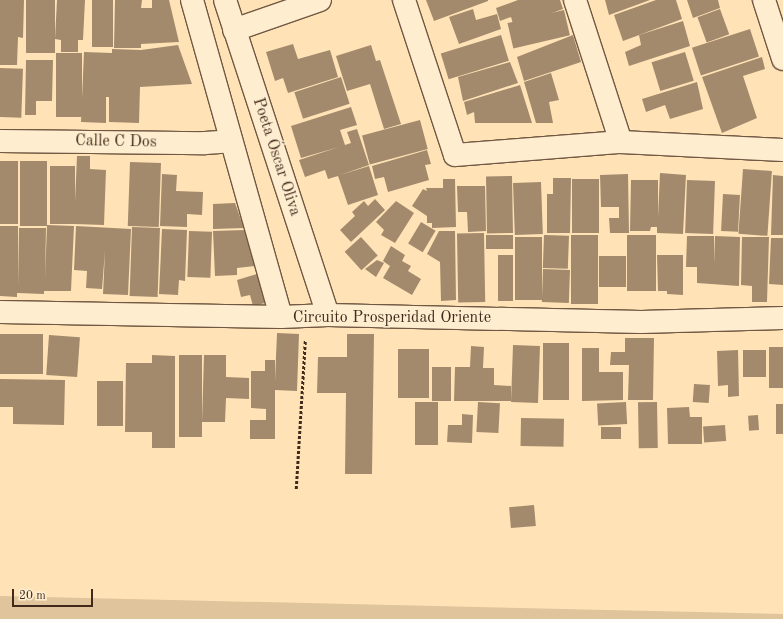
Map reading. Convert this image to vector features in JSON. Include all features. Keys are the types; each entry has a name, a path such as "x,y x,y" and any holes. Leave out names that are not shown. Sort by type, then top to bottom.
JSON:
{"street":[{"path":"192,0 281,317"},
{"name":"Poeta Óscar Oliva","path":"225,0 317,315"},
{"path":"234,30 320,0"},
{"path":"404,0 455,155 621,142 783,150"},
{"path":"575,0 621,142"},
{"path":"764,0 783,58"},
{"name":"Calle C Dos","path":"0,141 205,143 231,141"},
{"name":"Circuito Prosperidad Oriente","path":"0,312 281,317 317,315 641,322 783,318"}],"path":[{"path":"296,489 300,404 317,315"}],"shaded area":[{"path":"0,596 783,614 783,619 0,619"}],"building":[{"path":"0,0 24,0 23,38 18,37 17,65 0,65"},
{"path":"26,0 55,0 55,53 26,53"},
{"path":"57,0 85,0 83,40 78,40 78,52 61,52 61,40 55,39"},
{"path":"92,0 113,0 113,47 92,47"},
{"path":"115,0 142,0 141,8 152,8 152,0 169,0 179,42 141,44 141,48 114,48"},
{"path":"426,0 488,0 488,1 434,21"},
{"path":"518,0 560,0 563,9 514,27 511,17 500,21 496,8"},
{"path":"605,0 650,0 609,15"},
{"path":"656,0 676,0 682,19 623,41 614,15"},
{"path":"687,0 718,0 720,8 693,18"},
{"path":"473,9 476,20 497,14 501,29 459,44 449,17"},
{"path":"720,9 729,34 707,43 697,17"},
{"path":"564,10 570,35 513,48 507,23"},
{"path":"683,21 690,46 629,66 625,52 641,45 639,35"},
{"path":"750,29 759,57 701,75 692,48"},
{"path":"501,35 509,61 449,79 441,53"},
{"path":"573,35 581,62 524,81 517,57"},
{"path":"293,44 298,59 330,50 338,77 288,93 283,78 275,81 266,52"},
{"path":"178,45 192,84 140,87 139,123 109,122 109,97 106,97 106,123 81,122 84,52 112,53 112,49 141,50"},
{"path":"371,45 376,61 380,60 401,124 384,129 370,84 347,91 336,56"},
{"path":"685,52 694,81 660,91 652,62"},
{"path":"56,53 82,53 82,117 56,117"},
{"path":"762,57 765,69 743,76 757,118 722,133 702,77"},
{"path":"26,60 53,60 52,101 36,101 36,115 25,115"},
{"path":"510,62 518,83 463,101 458,77"},
{"path":"0,68 23,69 21,118 0,117"},
{"path":"551,73 559,100 549,102 553,123 536,123 524,82"},
{"path":"341,77 350,104 303,119 294,92"},
{"path":"697,82 703,109 670,119 665,105 646,112 642,99"},
{"path":"520,85 532,123 475,123 474,112 467,115 464,102"},
{"path":"351,107 357,125 340,130 345,145 351,143 347,132 357,129 369,165 340,175 369,166 378,195 348,205 338,176 328,179 325,170 305,177 299,160 339,147 301,158 291,126"},
{"path":"420,120 428,149 370,165 362,136"},
{"path":"427,150 431,164 425,165 429,180 388,192 384,177 375,179 372,166"},
{"path":"77,156 90,156 90,169 106,170 104,225 74,224"},
{"path":"0,161 18,161 18,224 0,224"},
{"path":"20,161 47,161 47,226 20,226"},
{"path":"130,162 161,163 159,227 128,226"},
{"path":"50,166 75,166 75,224 50,224"},
{"path":"743,169 772,171 767,236 738,234"},
{"path":"660,173 686,175 683,234 657,233 657,227 651,227 650,231 630,231 631,180 658,180 658,217"},
{"path":"162,174 177,175 176,191 203,192 202,215 187,214 187,227 160,226"},
{"path":"628,174 629,233 610,233 609,218 619,218 619,207 601,207 600,175"},
{"path":"773,175 783,176 783,235 771,235"},
{"path":"486,176 512,176 513,233 487,233"},
{"path":"553,178 571,178 570,233 547,233 547,194 553,194"},
{"path":"443,179 455,179 456,227 432,228 432,223 427,223 427,216 412,206 423,189 427,191 426,188 443,188"},
{"path":"572,179 599,179 599,233 572,233"},
{"path":"687,180 715,181 713,234 685,233"},
{"path":"541,182 543,234 515,235 513,183"},
{"path":"457,186 485,186 486,231 468,232 467,212 458,212"},
{"path":"723,194 740,195 738,232 721,231"},
{"path":"375,199 385,210 351,242 340,230 355,216 352,212 364,201 368,206"},
{"path":"396,201 414,213 395,243 381,235 384,230 376,222"},
{"path":"235,203 244,228 213,229 213,204"},
{"path":"421,222 436,231 423,252 408,243"},
{"path":"47,225 74,226 71,291 44,291 44,294 17,293 17,297 0,296 0,226 18,226 18,287 19,228 46,228 45,279"},
{"path":"76,226 131,229 128,295 103,294 105,251 102,289 86,288 87,271 74,270"},
{"path":"132,227 160,228 158,297 130,296"},
{"path":"162,229 187,230 185,281 179,280 178,295 159,294"},
{"path":"245,230 255,266 237,268 237,275 215,276 213,231"},
{"path":"189,231 212,232 210,278 187,277"},
{"path":"439,231 455,231 456,300 441,301 440,262 427,254"},
{"path":"457,233 484,233 485,302 458,302"},
{"path":"486,235 513,235 513,249 486,249"},
{"path":"544,235 569,236 568,269 543,268"},
{"path":"571,235 598,235 598,304 571,304"},
{"path":"627,235 656,235 656,291 627,291"},
{"path":"687,236 714,236 714,264 715,236 740,237 739,286 697,283 697,267 686,267"},
{"path":"361,237 378,256 361,270 345,252"},
{"path":"515,237 542,237 542,300 515,300"},
{"path":"742,237 769,237 767,302 752,302 752,286 741,285"},
{"path":"771,238 783,238 783,285 769,284"},
{"path":"391,246 405,255 402,261 411,266 408,271 421,279 412,295 383,278 390,266 383,261"},
{"path":"498,255 513,255 513,301 498,301"},
{"path":"657,255 683,255 683,295 667,294 667,291 658,291"},
{"path":"599,256 626,256 626,287 599,287"},
{"path":"377,260 384,263 376,277 365,269"},
{"path":"543,269 570,270 569,303 542,302"},
{"path":"257,274 265,303 253,306 250,295 241,297 237,280"},
{"path":"277,333 299,334 297,391 275,390 275,439 250,439 250,420 266,420 266,409 251,408 251,371 265,371 265,360 275,360 275,381"},
{"path":"0,334 43,334 43,374 0,374"},
{"path":"347,334 374,334 372,474 345,474 346,393 317,393 318,357 347,357"},
{"path":"49,335 80,337 77,377 46,375"},
{"path":"625,338 654,338 653,400 628,400 629,365 610,365 611,352 625,352"},
{"path":"543,343 569,343 569,400 543,400"},
{"path":"513,345 540,346 538,403 511,402"},
{"path":"471,346 484,347 483,368 494,368 494,385 511,386 511,401 454,401 455,367 470,367"},
{"path":"769,347 783,347 783,388 769,388"},
{"path":"582,348 599,348 599,372 623,372 623,400 582,401"},
{"path":"398,349 429,349 429,398 398,398"},
{"path":"738,350 739,396 728,397 728,385 718,386 717,351"},
{"path":"743,350 766,350 766,377 743,377"},
{"path":"152,355 175,356 175,448 152,448 152,432 125,432 126,363 152,363"},
{"path":"179,355 202,355 202,437 179,437"},
{"path":"204,355 226,355 226,377 249,378 249,399 226,398 225,422 202,422"},
{"path":"432,367 451,367 451,401 432,401"},
{"path":"0,379 65,380 64,425 13,424 13,407 0,407"},
{"path":"97,381 123,381 123,426 97,426"},
{"path":"694,384 710,385 709,403 693,402"},
{"path":"415,402 438,402 438,445 415,445"},
{"path":"478,402 500,403 498,433 476,432"},
{"path":"626,402 627,424 598,425 597,404"},
{"path":"638,402 657,402 658,448 639,448"},
{"path":"776,404 783,404 783,434 776,434"},
{"path":"689,407 690,417 702,417 702,444 668,444 667,408"},
{"path":"462,414 473,415 472,443 447,442 448,425 462,425"},
{"path":"758,415 759,430 749,431 748,416"},
{"path":"521,418 564,419 564,447 521,446"},
{"path":"725,425 726,441 704,442 703,427"},
{"path":"601,427 621,427 621,439 601,439"},
{"path":"534,505 536,526 511,528 509,507"}]}
